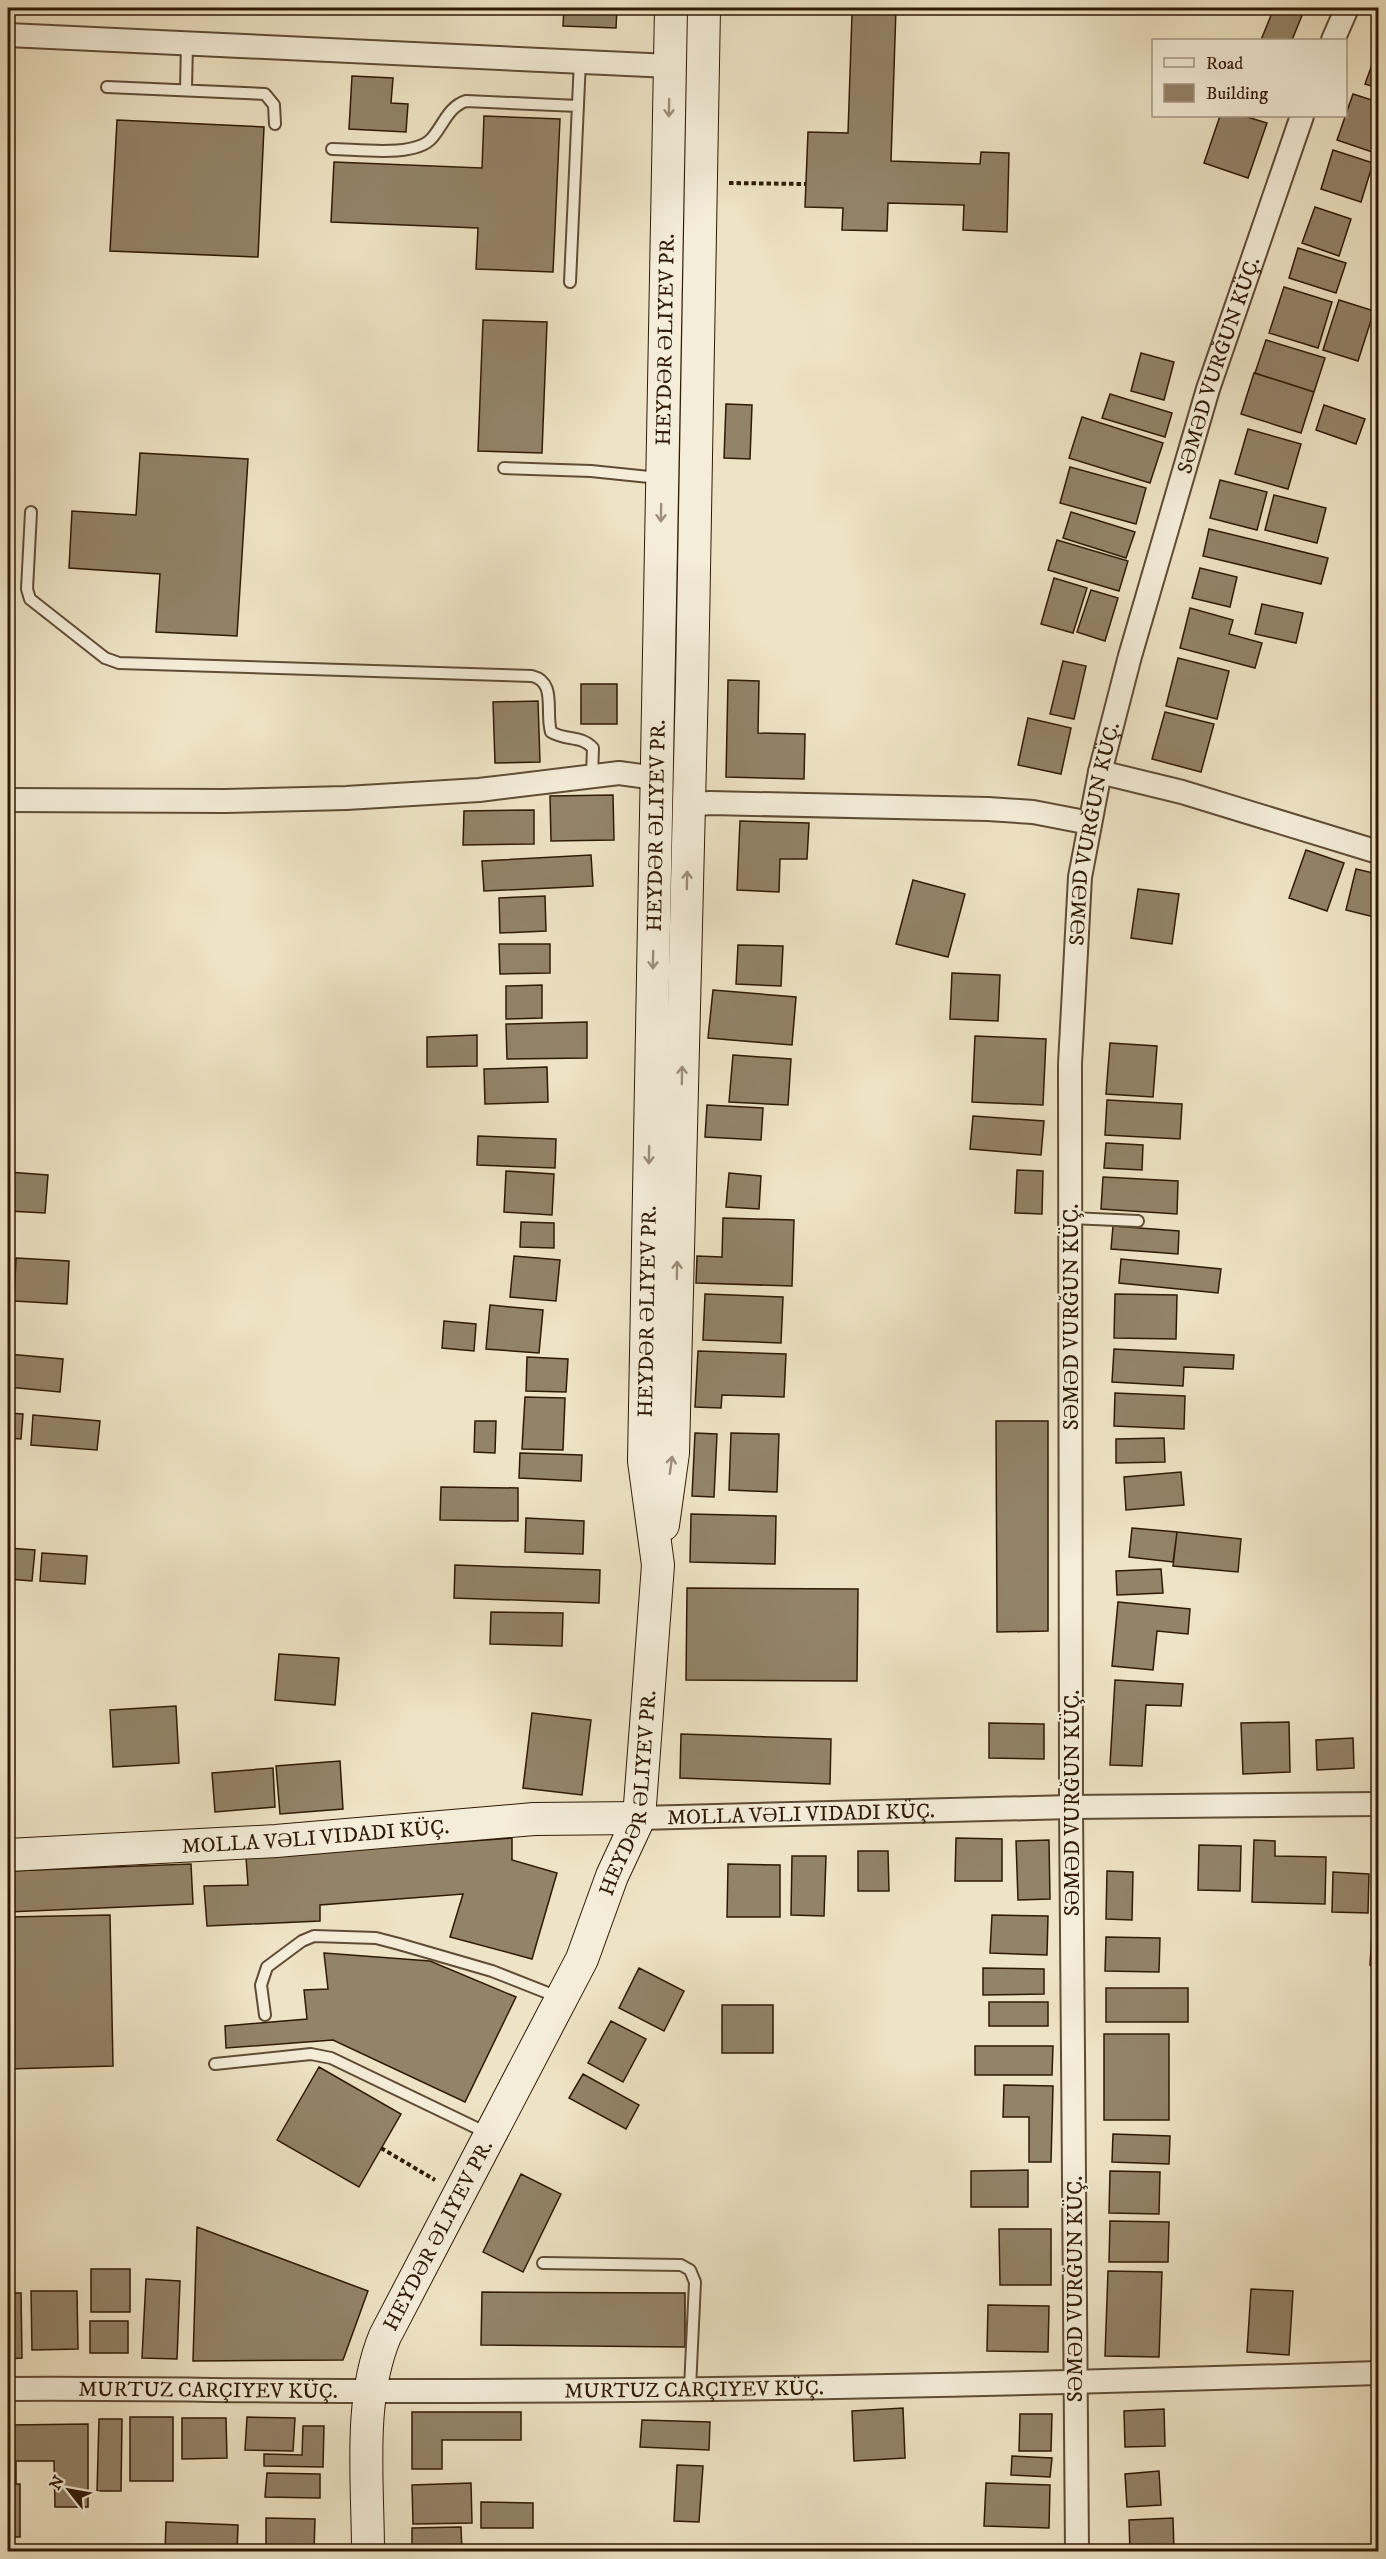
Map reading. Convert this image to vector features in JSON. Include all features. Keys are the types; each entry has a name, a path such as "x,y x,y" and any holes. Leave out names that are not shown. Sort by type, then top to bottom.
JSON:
{"main road":[{"name":"HEYDƏR ƏLIYEV PR.","path":"368,2552 368,2391 374,2363 385,2336 582,1959 612,1876 639,1818 658,1565 644,1461 671,8"},
{"path":"658,1565 673,1454 704,8"},
{"path":"656,778 689,791"},
{"name":"MOLLA VƏLI VIDADI KÜÇ.","path":"8,1855 276,1841 514,1820 639,1818"}],"street":[{"path":"1333,39 1347,8"},
{"path":"8,35 670,66"},
{"name":"SƏMƏD VURĞUN KÜÇ.","path":"1077,2552 1071,1808 1070,1064 1080,877 1100,772 1130,656 1208,389 1302,117"},
{"path":"1100,772 1182,792 1378,852"},
{"path":"8,800 225,801 346,798 479,790 619,773 656,778"},
{"path":"689,791 710,803 988,809 1033,812 1090,823"},
{"name":"MOLLA VƏLI VIDADI KÜÇ.","path":"639,1818 1071,1808 1378,1804"},
{"path":"8,2389 368,2391 690,2388 1075,2383 1378,2373"}],"lane":[{"path":"186,89 187,43"},
{"path":"570,282 580,60"},
{"path":"107,87 265,94 274,105 274,124"},
{"path":"332,149 411,150 431,140 455,104 466,101 578,106"},
{"path":"504,468 591,471 662,478"},
{"path":"31,512 27,589 30,598 105,658 119,663 532,675 541,678 548,686 551,732 561,738 578,738 593,748 592,775"},
{"path":"1071,1218 1138,1221"},
{"path":"265,2015 261,1985 267,1967 302,1941 314,1936 376,1938 492,1971 561,1999"},
{"path":"215,2064 311,2054 331,2058 490,2135"},
{"path":"543,2263 681,2265 690,2270 695,2282 690,2388"}],"path":[{"path":"701,184 807,184"},
{"path":"381,2148 459,2194"}],"building":[{"path":"11,8 79,8 79,10"},
{"path":"206,8 249,8 249,14 206,13"},
{"path":"564,8 617,8 616,28 563,26"},
{"path":"822,8 896,8 891,161 980,164 981,152 1009,153 1007,232 963,230 964,205 888,203 887,231 842,230 843,208 805,207 808,132 848,133 852,14 822,13"},
{"path":"1274,8 1305,8 1292,39 1261,39"},
{"path":"1378,48 1378,88 1365,84"},
{"path":"352,76 393,78 391,103 408,104 406,132 349,129"},
{"path":"1353,94 1378,102 1378,154 1337,140 1345,117 1347,117"},
{"path":"484,116 560,119 553,272 476,269 478,228 331,222 334,162 482,168"},
{"path":"1220,117 1247,117 1267,123 1248,178 1204,163"},
{"path":"117,120 264,127 258,257 110,251"},
{"path":"1333,150 1373,163 1361,202 1321,189"},
{"path":"1315,207 1351,219 1339,256 1302,243"},
{"path":"1298,248 1346,263 1336,293 1289,278"},
{"path":"1284,287 1332,302 1318,348 1269,333"},
{"path":"1339,300 1374,311 1358,361 1323,350"},
{"path":"483,320 547,322 542,453 478,451"},
{"path":"1266,340 1325,358 1314,392 1255,373"},
{"path":"1141,353 1174,362 1164,400 1131,391"},
{"path":"1254,373 1314,392 1301,433 1241,414"},
{"path":"1110,394 1172,413 1165,437 1102,418"},
{"path":"726,404 752,405 750,459 724,458"},
{"path":"1324,405 1365,419 1356,444 1316,430"},
{"path":"1082,417 1163,443 1150,483 1069,458"},
{"path":"1248,429 1301,444 1288,489 1235,474"},
{"path":"140,453 248,459 237,636 156,632 160,574 69,568 72,511 136,515"},
{"path":"1070,467 1146,488 1136,524 1060,503"},
{"path":"1220,480 1267,492 1257,530 1210,518"},
{"path":"1274,495 1326,508 1317,543 1265,530"},
{"path":"1071,512 1135,532 1126,558 1063,538"},
{"path":"1209,529 1328,558 1321,584 1203,556"},
{"path":"1057,540 1128,561 1119,591 1048,570"},
{"path":"1200,568 1237,577 1230,607 1192,598"},
{"path":"1054,578 1087,588 1073,633 1041,624"},
{"path":"1091,590 1118,598 1105,641 1077,632"},
{"path":"1262,604 1303,613 1296,643 1255,634"},
{"path":"1190,608 1233,620 1229,634 1262,643 1255,668 1180,648"},
{"path":"1178,658 1229,671 1217,719 1166,706"},
{"path":"1063,661 1086,666 1074,719 1050,714"},
{"path":"728,680 759,681 758,733 805,734 804,779 726,777"},
{"path":"581,684 617,684 617,724 581,724"},
{"path":"538,701 540,762 495,763 493,702"},
{"path":"1165,712 1214,724 1201,772 1152,759"},
{"path":"1028,718 1071,728 1061,774 1018,765"},
{"path":"613,795 614,840 551,841 550,796"},
{"path":"534,810 534,844 463,845 464,811"},
{"path":"740,821 809,823 807,859 780,859 779,892 737,890"},
{"path":"1306,850 1344,863 1327,911 1289,898"},
{"path":"591,855 593,886 484,891 482,861"},
{"path":"1356,869 1378,874 1378,918 1346,910"},
{"path":"913,880 965,894 948,957 896,944"},
{"path":"1138,889 1179,894 1172,944 1131,938"},
{"path":"545,896 546,931 500,933 499,898"},
{"path":"499,944 550,944 550,973 500,974"},
{"path":"738,945 783,946 781,986 736,984"},
{"path":"952,973 1000,975 998,1021 950,1019"},
{"path":"542,985 542,1018 506,1019 506,986"},
{"path":"713,990 796,997 792,1045 708,1038"},
{"path":"587,1022 587,1058 507,1059 506,1024"},
{"path":"477,1035 477,1066 427,1067 427,1037"},
{"path":"975,1036 1046,1039 1043,1105 972,1102"},
{"path":"1110,1043 1157,1046 1153,1097 1106,1094"},
{"path":"733,1055 791,1059 788,1105 729,1102"},
{"path":"547,1067 548,1102 485,1104 484,1069"},
{"path":"1107,1100 1182,1104 1180,1139 1105,1135"},
{"path":"707,1105 763,1108 761,1140 705,1137"},
{"path":"973,1116 1044,1121 1041,1155 970,1149"},
{"path":"478,1136 556,1139 555,1168 477,1165"},
{"path":"1106,1143 1143,1145 1142,1170 1104,1168"},
{"path":"1017,1170 1043,1171 1042,1214 1015,1213"},
{"path":"506,1171 554,1174 552,1215 504,1212"},
{"path":"8,1172 48,1175 45,1213 8,1211"},
{"path":"729,1173 761,1176 759,1209 726,1207"},
{"path":"1103,1177 1178,1181 1177,1214 1101,1209"},
{"path":"723,1218 794,1220 792,1286 696,1283 697,1256 722,1257"},
{"path":"521,1222 554,1223 554,1248 520,1247"},
{"path":"1113,1226 1179,1231 1178,1254 1111,1249"},
{"path":"514,1256 560,1260 556,1301 510,1297"},
{"path":"16,1258 69,1261 67,1304 14,1301"},
{"path":"1121,1259 1221,1269 1218,1293 1119,1283"},
{"path":"705,1294 783,1297 781,1343 703,1340"},
{"path":"1115,1294 1177,1295 1176,1339 1114,1338"},
{"path":"490,1305 543,1310 539,1353 486,1349"},
{"path":"444,1321 476,1324 474,1351 442,1348"},
{"path":"1114,1349 1234,1355 1233,1369 1184,1367 1183,1386 1112,1382"},
{"path":"698,1351 786,1354 784,1397 722,1395 721,1408 695,1407"},
{"path":"8,1354 63,1359 60,1392 8,1387"},
{"path":"527,1357 568,1359 566,1392 526,1391"},
{"path":"1115,1393 1185,1396 1184,1429 1114,1426"},
{"path":"525,1397 565,1398 563,1450 522,1449"},
{"path":"8,1413 23,1414 21,1439 8,1438"},
{"path":"33,1415 100,1421 97,1450 31,1445"},
{"path":"475,1421 496,1421 495,1453 474,1452"},
{"path":"996,1421 1048,1421 1048,1631 997,1632"},
{"path":"695,1433 717,1434 714,1497 692,1496"},
{"path":"731,1433 779,1434 777,1492 729,1490"},
{"path":"1164,1438 1165,1462 1116,1463 1116,1439"},
{"path":"520,1453 582,1455 581,1481 519,1478"},
{"path":"1181,1472 1184,1505 1126,1510 1124,1477"},
{"path":"441,1487 518,1488 518,1521 440,1520"},
{"path":"691,1514 776,1516 775,1564 690,1562"},
{"path":"526,1518 584,1521 583,1554 525,1552"},
{"path":"1132,1528 1177,1532 1173,1562 1129,1557"},
{"path":"1177,1532 1241,1539 1238,1572 1173,1566"},
{"path":"8,1548 35,1550 32,1581 8,1579"},
{"path":"42,1553 87,1556 85,1584 40,1581"},
{"path":"455,1565 600,1570 599,1603 454,1598"},
{"path":"1161,1569 1163,1593 1117,1595 1116,1571"},
{"path":"687,1588 858,1589 857,1681 686,1680"},
{"path":"1118,1602 1190,1609 1188,1634 1157,1631 1153,1670 1112,1666"},
{"path":"491,1612 563,1613 562,1646 490,1644"},
{"path":"279,1654 339,1658 335,1705 275,1700"},
{"path":"1115,1680 1183,1684 1181,1706 1146,1705 1142,1766 1110,1765"},
{"path":"176,1706 179,1763 113,1767 110,1710"},
{"path":"532,1713 591,1720 582,1795 523,1788"},
{"path":"1289,1722 1290,1772 1243,1774 1241,1723"},
{"path":"989,1723 1044,1724 1044,1759 989,1758"},
{"path":"681,1734 831,1739 830,1784 680,1778"},
{"path":"1353,1738 1354,1768 1317,1770 1316,1740"},
{"path":"340,1761 343,1809 280,1814 276,1766"},
{"path":"273,1768 275,1807 215,1812 212,1773"},
{"path":"512,1838 512,1860 557,1873 532,1959 450,1937 463,1894 320,1905 320,1921 207,1926 204,1886 248,1885 246,1857"},
{"path":"956,1838 1002,1839 1002,1881 955,1881"},
{"path":"1049,1840 1050,1899 1018,1900 1016,1841"},
{"path":"1254,1840 1275,1841 1275,1856 1326,1857 1325,1904 1252,1902"},
{"path":"1199,1845 1241,1846 1240,1891 1198,1890"},
{"path":"858,1851 888,1851 889,1891 858,1891"},
{"path":"792,1856 826,1856 824,1916 791,1915"},
{"path":"191,1864 193,1904 8,1912 8,1871"},
{"path":"728,1864 780,1865 780,1917 727,1917"},
{"path":"1107,1871 1133,1872 1132,1920 1106,1919"},
{"path":"1333,1872 1369,1874 1368,1913 1332,1912"},
{"path":"110,1915 113,2066 8,2069 8,1917"},
{"path":"992,1915 1048,1916 1047,1955 990,1953"},
{"path":"1373,1917 1378,1918 1378,1966 1370,1965"},
{"path":"1106,1937 1160,1938 1159,1972 1105,1971"},
{"path":"324,1953 430,1961 516,1997 465,2102 333,2040 226,2048 225,2026 307,2019 304,1990 328,1989"},
{"path":"639,1968 684,1991 664,2031 619,2008"},
{"path":"983,1968 1044,1969 1044,1994 983,1995"},
{"path":"1106,1988 1188,1988 1188,2022 1106,2022"},
{"path":"989,2002 1048,2002 1048,2026 989,2026"},
{"path":"722,2005 773,2005 773,2053 722,2053"},
{"path":"611,2021 646,2039 623,2082 588,2063"},
{"path":"1104,2034 1169,2034 1169,2120 1104,2120"},
{"path":"975,2046 1053,2046 1052,2075 975,2075"},
{"path":"319,2067 401,2114 359,2187 277,2140"},
{"path":"583,2074 639,2105 626,2129 569,2098"},
{"path":"1004,2085 1053,2086 1051,2162 1029,2162 1029,2117 1003,2117"},
{"path":"1113,2134 1170,2136 1169,2164 1112,2162"},
{"path":"1028,2170 1028,2207 971,2207 971,2171"},
{"path":"1110,2171 1160,2172 1159,2214 1109,2213"},
{"path":"521,2174 561,2194 523,2272 483,2252"},
{"path":"1110,2221 1169,2222 1168,2262 1109,2262"},
{"path":"197,2227 368,2291 343,2360 193,2361"},
{"path":"999,2229 1051,2229 1051,2285 1000,2285"},
{"path":"91,2269 130,2269 130,2312 91,2312"},
{"path":"1108,2271 1162,2272 1159,2357 1105,2356"},
{"path":"146,2279 180,2281 177,2359 142,2358"},
{"path":"1251,2289 1293,2291 1289,2355 1247,2352"},
{"path":"31,2291 77,2291 78,2349 32,2350"},
{"path":"482,2292 685,2293 685,2347 481,2345"},
{"path":"8,2293 21,2293 22,2358 8,2359"},
{"path":"988,2305 1049,2306 1048,2352 987,2351"},
{"path":"90,2321 128,2321 128,2353 90,2353"},
{"path":"903,2408 905,2458 854,2461 852,2411"},
{"path":"1164,2409 1165,2446 1125,2447 1124,2411"},
{"path":"412,2412 521,2412 521,2440 442,2440 442,2469 412,2469"},
{"path":"1020,2414 1052,2414 1051,2451 1019,2451"},
{"path":"130,2417 173,2417 173,2481 130,2481"},
{"path":"247,2417 295,2418 293,2451 245,2450"},
{"path":"182,2418 226,2418 227,2458 182,2459"},
{"path":"99,2419 122,2419 121,2491 97,2491"},
{"path":"642,2420 710,2422 709,2450 640,2447"},
{"path":"88,2424 88,2507 55,2507 54,2461 16,2461 16,2484 8,2484 8,2425"},
{"path":"303,2426 324,2426 323,2467 264,2466 264,2454 302,2455"},
{"path":"1012,2456 1052,2458 1050,2477 1011,2475"},
{"path":"677,2465 703,2466 699,2522 674,2521"},
{"path":"1159,2471 1161,2505 1127,2507 1125,2474"},
{"path":"267,2473 320,2474 320,2498 265,2497"},
{"path":"471,2483 472,2523 413,2524 412,2485"},
{"path":"986,2483 1050,2485 1049,2528 984,2526"},
{"path":"8,2484 20,2484 20,2537 8,2537"},
{"path":"481,2502 533,2503 533,2528 481,2528"},
{"path":"266,2518 315,2519 314,2552 266,2552"},
{"path":"1173,2518 1174,2552 1130,2552 1129,2520"},
{"path":"166,2522 238,2525 237,2552 165,2552"},
{"path":"461,2527 462,2552 412,2552 412,2528"}]}
